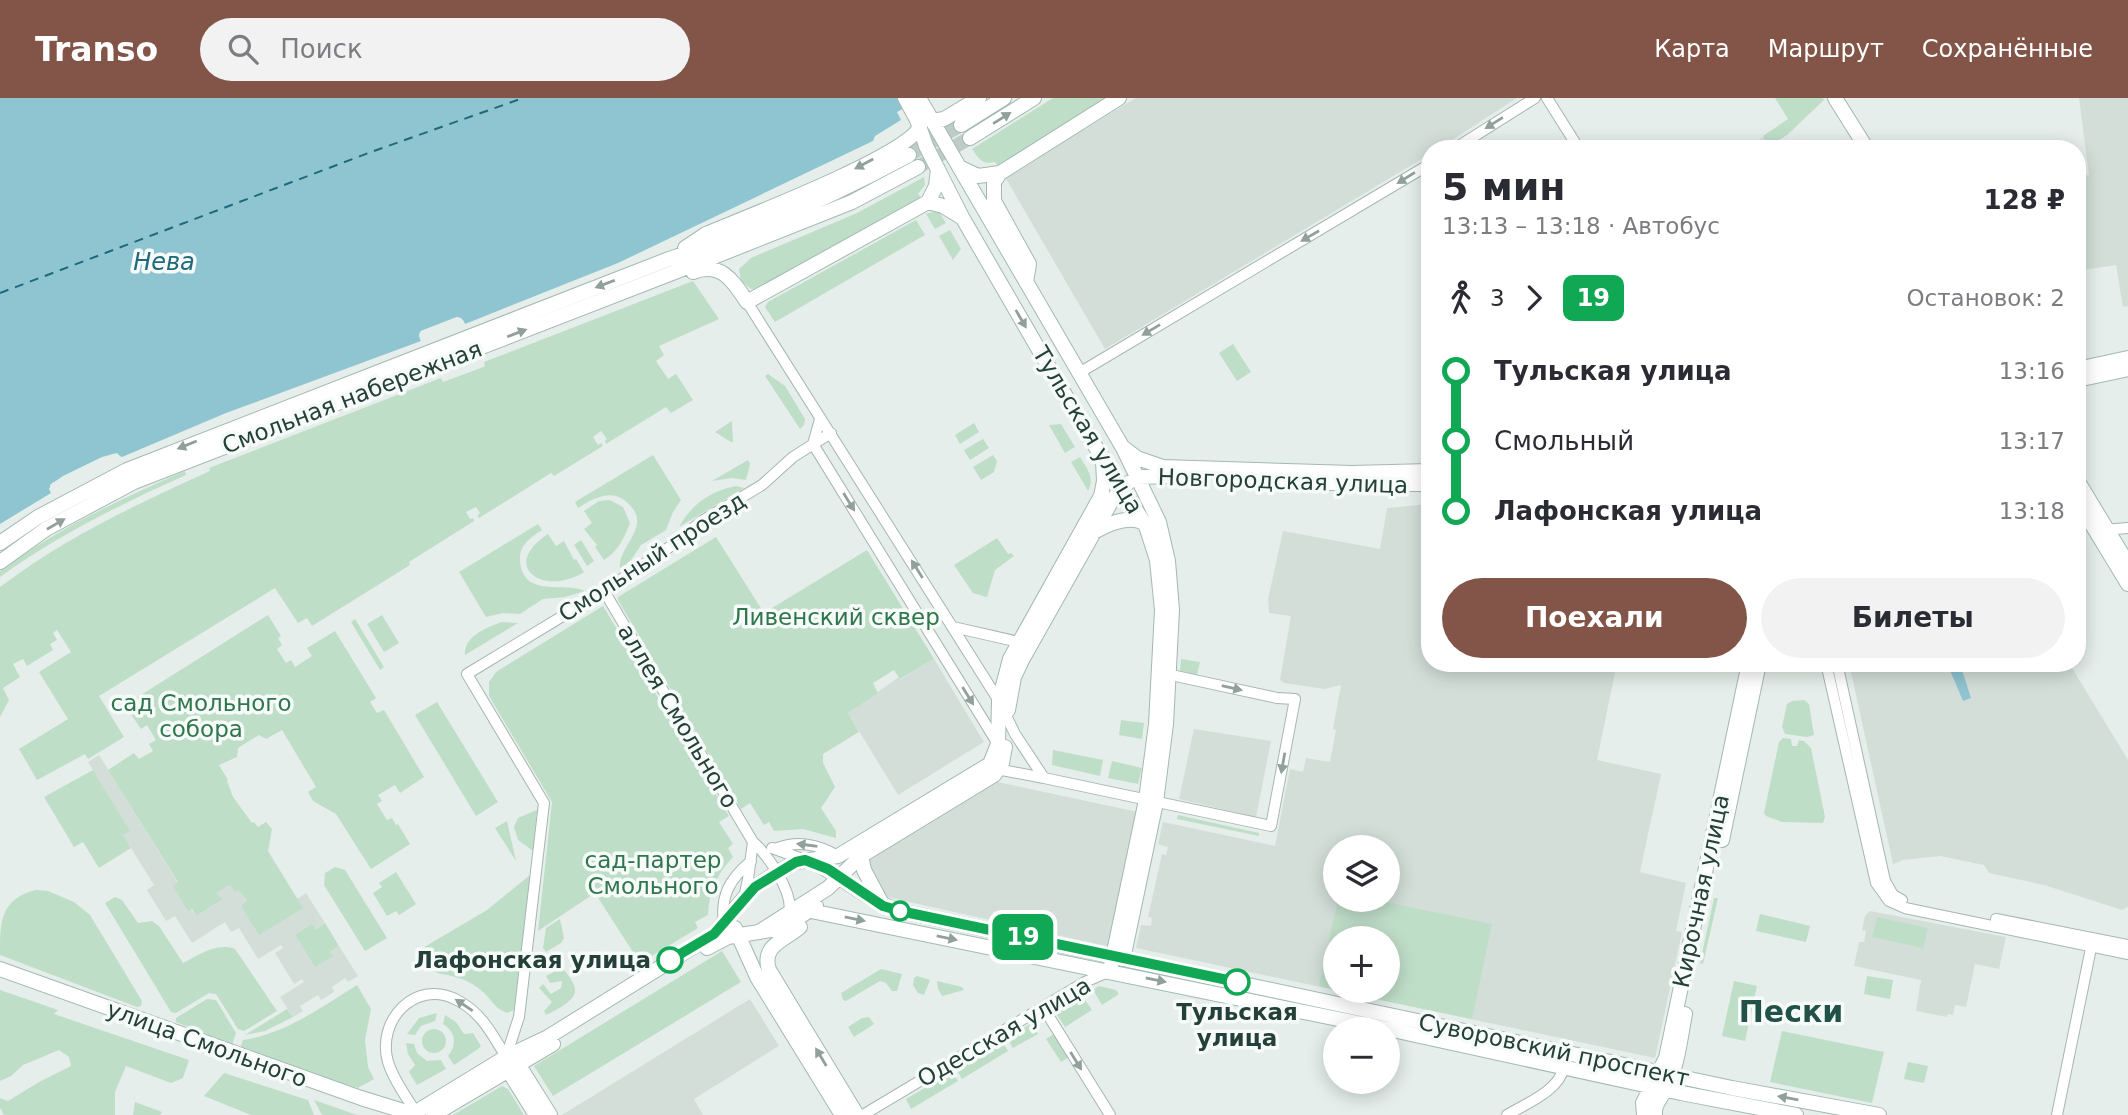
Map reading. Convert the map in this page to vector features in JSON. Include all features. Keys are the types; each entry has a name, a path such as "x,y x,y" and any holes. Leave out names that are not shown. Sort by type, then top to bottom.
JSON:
{"main road":[{"path":"905,98 925,121"},
{"path":"919,98 925,121"},
{"path":"925,121 944,120 979,98"},
{"path":"961,125 1004,98"},
{"path":"970,138 1034,98"},
{"path":"1001,285 1024,277 1028,264 994,201 994,182 1000,173 1119,98"},
{"path":"1835,98 1861,140"},
{"path":"669,259 706,234 871,161 913,137 925,121"},
{"name":"Тульская улица","path":"925,121 959,167 1024,277 1123,448 1159,522 1168,564 1172,610 1156,724 1151,801 1116,962"},
{"name":"Тульская улица","path":"925,121 926,146 962,217 1103,460 1144,523 1157,560 1163,610 1164,673"},
{"path":"713,251 909,155"},
{"path":"713,251 755,241 852,202 918,167"},
{"path":"959,167 978,176 1000,173"},
{"path":"664,277 674,279 708,268 730,277 747,302 928,202 936,186 938,168"},
{"path":"928,202 943,206 962,217"},
{"path":"730,277 732,262 755,241"},
{"name":"Смольная набережная","path":"0,543 38,517 127,470 669,259 713,251"},
{"name":"Смольная набережная","path":"0,562 46,529 134,482 664,277 713,251"},
{"path":"2086,367 2128,358"},
{"path":"2086,378 2128,369"},
{"name":"Новгородская улица","path":"1123,448 1137,458 1163,467 1363,473 1421,471"},
{"path":"842,1115 763,974 768,952 774,944 799,929 838,876 861,856 994,775 1002,763 999,701 1006,670 1101,496 1104,481 1103,460"},
{"path":"433,1115 730,928 744,898 776,873 796,862 841,855 989,765 1001,749 1014,677 1022,660 1094,531 1121,488 1136,477"},
{"name":"Новгородская улица","path":"1136,477 1421,484"},
{"path":"2086,498 2128,583"},
{"path":"2086,511 2128,564"},
{"path":"1094,531 1126,520 1137,519 1144,523"},
{"name":"Кирочная улица","path":"1644,1115 1643,1103 1662,1080 1747,672"},
{"name":"Кирочная улица","path":"1655,1115 1757,672"},
{"path":"861,856 864,870 883,906"},
{"name":"Суворовский проспект","path":"805,860 838,876 883,906 1338,1017"},
{"path":"759,932 828,888"},
{"path":"730,928 773,931 811,911"},
{"name":"Суворовский проспект","path":"811,911 897,928 1116,962 1662,1080 1796,1115"},
{"path":"730,928 857,1115"},
{"name":"улица Смольного","path":"0,969 361,1098 415,1114"},
{"name":"улица Смольного","path":"0,978 383,1115"},
{"name":"Суворовский проспект","path":"1400,1032 1564,1067 1879,1115"},
{"path":"415,1114 511,1064"},
{"path":"511,1064 536,1115"},
{"path":"511,1064 550,1115"}],"street":[{"path":"1468,140 1535,98"},
{"path":"1547,98 1573,140"},
{"path":"1079,373 1421,169"},
{"path":"747,302 953,627 999,701 1015,734 1044,778"},
{"path":"820,419 813,444 1001,749"},
{"name":"Смольный проезд","path":"511,1064 544,803 467,674 671,547 702,521 762,485 793,457 831,433"},
{"path":"2102,531 2128,528"},
{"name":"аллея Смольного","path":"604,591 753,842 761,849 791,899 789,913"},
{"path":"953,627 1019,642"},
{"path":"1828,672 1876,883 1884,896 1905,908 2092,943 2128,945"},
{"path":"1839,672 1885,881 1893,895 1906,901 2092,943 2128,954"},
{"path":"994,775 1002,771 1044,778 1271,826 1295,699 1277,698 1164,673"},
{"path":"744,898 753,842 805,860"},
{"path":"775,849 794,843 817,846 841,855"},
{"path":"730,928 724,894 729,883 751,861"},
{"path":"2057,1115 2092,943"},
{"name":"Одесская улица","path":"863,1115 1116,962"},
{"path":"415,1114 393,1075 385,1047 391,1021 397,1010 406,1003 426,995 446,995 456,999 477,1015 511,1064"},
{"path":"1043,1007 1110,1115"},
{"path":"1507,1115 1556,1085 1562,1077 1564,1067"}],"shaded area":[{"path":"1136,98 1517,98 1452,140 1421,140 1421,159 1105,349 1005,177"},
{"path":"2079,98 2128,98 2128,306 2123,307 2116,265 2086,270 2086,176 2089,175"},
{"path":"1772,132 1777,140 1759,140"},
{"path":"1421,505 1421,672 1615,672 1597,760 1661,774 1640,872 1686,883 1676,931 1682,932 1655,1058 1395,1003 1400,1003 1400,926 1323,926 1323,987 1136,948 1141,925 1151,926 1152,918 1148,917 1162,854 1166,855 1168,847 1158,844 1163,822 1275,846 1290,769 1303,772 1306,758 1330,762 1341,685 1325,689 1284,683 1280,680 1291,616 1269,613 1268,599 1283,531 1380,549 1387,508"},
{"path":"934,659 984,742 898,795 848,713 899,677 901,679"},
{"path":"1851,672 2074,672 2128,760 2128,907 2122,910 2044,885 1989,873 1984,865 1940,856 1903,860 1893,864"},
{"path":"1194,729 1271,741 1256,817 1179,799"},
{"path":"99,755 178,883 173,886 196,916 221,901 217,893 230,885 239,889 247,902 241,906 302,908 297,899 306,893 325,923 315,929 313,925 295,935 315,966 332,956 330,952 339,946 358,976 348,982 345,978 332,987 334,992 321,1000 318,995 300,1006 303,1011 293,1017 280,997 304,982 302,979 294,984 275,953 283,948 281,945 258,959 239,928 231,932 225,922 192,943 175,916 166,921 147,890 154,885 123,835 129,830 88,762"},
{"path":"993,781 1138,812 1110,947 883,896 869,867 871,855"},
{"path":"1870,911 2006,937 1999,969 1975,964 1966,1007 1955,1005 1953,1015 1948,1014 1947,1017 1916,1011 1921,980 1854,966 1859,942 1864,942 1866,931 1862,930 1865,916"},
{"path":"750,999 779,1046 694,1099 703,1115 562,1115"}],"green space":[{"path":"1053,98 1109,98 999,167 995,162 987,163 981,160 972,149"},
{"path":"1775,98 1823,98 1824,100 1787,135 1779,140 1765,140 1763,136 1788,119"},
{"path":"924,177 925,185 918,194 923,199 761,289 751,289 741,281 739,269 751,258 857,213"},
{"path":"940,213 946,223 935,229 926,214"},
{"path":"916,220 925,235 775,322 765,307 768,302"},
{"path":"950,230 961,249 953,260 939,236"},
{"path":"693,281 719,319 659,346 664,355 656,361 668,379 676,374 693,400 671,413 666,407 606,444 607,439 601,431 593,437 598,445 601,443 603,446 554,476 551,473 479,518 477,516 480,513 476,507 466,512 474,521 409,562 410,565 312,626 307,618 298,623 275,588 99,696 124,737 88,759 85,754 37,780 19,749 68,719 39,672 71,652 57,630 53,633 57,640 50,644 53,650 27,666 23,659 13,664 20,677 3,688 9,700 0,717 0,587 76,537 210,471 209,468 441,378 443,382 481,368 485,366 484,362"},
{"path":"1233,344 1251,372 1237,381 1219,353"},
{"path":"768,374 785,386 805,419 800,429 765,376"},
{"path":"732,421 733,442 731,442 715,432"},
{"path":"974,423 979,432 960,444 955,435"},
{"path":"1061,424 1075,447 1065,453 1049,425"},
{"path":"983,439 989,448 970,460 964,450"},
{"path":"653,455 681,500 666,530 641,545 631,560 620,569 621,560 636,526 637,518 633,509 624,500 612,495 595,499 578,508 575,502"},
{"path":"993,455 997,461 994,472 981,480 973,467"},
{"path":"1080,457 1090,477 1088,491 1071,462"},
{"path":"748,460 750,464 746,480 731,478 712,481"},
{"path":"185,471 186,475 67,534 0,577 0,571 66,528"},
{"path":"736,486 744,488 679,527 689,512 702,500 718,491"},
{"path":"610,500 623,507 630,523 620,544 604,560 595,547 597,545 584,529 592,523 584,511 599,501"},
{"path":"538,524 542,530 523,546 521,551 523,573 536,585 585,591 565,597 543,599 520,614 503,613 486,617 459,572"},
{"path":"548,534 556,546 564,541 584,572 569,579 555,581 542,580 533,575 527,567 527,557 534,546"},
{"name":"сад-партер Смольного","path":"716,537 764,613 867,550 934,659 900,679 894,670 873,683 878,693 848,713 859,732 823,754 823,763 835,787 821,808 836,831 836,838 803,829 774,831 769,822 764,825 750,803 741,809 618,600 618,597"},
{"path":"997,538 1008,554 1014,556 995,570 987,597 973,593 954,565"},
{"path":"581,540 594,561 587,566 574,545"},
{"name":"сад-партер Смольного","path":"603,606 729,816 719,822 733,844 728,848 733,857 715,883 708,915 695,922 698,928 640,963 595,893 538,931 552,802 489,696 489,682 496,672"},
{"name":"сад Смольного собора","path":"268,615 281,636 278,638 282,645 277,649 286,663 291,660 295,667 312,656 307,648 335,631 376,698 370,702 377,713 384,710 424,777 400,793 395,785 378,795 382,801 377,804 387,820 392,818 396,825 398,824 410,844 371,869 336,814 313,801 308,792 316,787 282,730 266,739 259,735 238,748 237,757 219,765 228,780 233,797 252,823 258,827 266,822 272,829 268,851 303,908 259,935 241,906 247,901 239,890 235,892 230,885 217,893 222,900 196,916 192,909 188,911 173,886 178,882 108,770 134,753 139,759 153,751 149,744 156,740 147,725 141,729 125,705"},
{"path":"382,615 399,643 384,652 367,624"},
{"path":"355,619 384,667 380,670 351,622"},
{"path":"502,622 518,623 465,655 465,649 472,638"},
{"path":"1181,659 1200,662 1197,675 1180,671"},
{"path":"1804,700 1809,704 1814,735 1807,737 1785,734 1782,727 1787,704"},
{"path":"437,702 498,802 476,816 415,715"},
{"path":"1121,720 1144,723 1142,739 1119,735"},
{"path":"1783,738 1791,739 1792,746 1797,746 1799,740 1811,748 1825,817 1823,823 1782,822 1764,813 1779,742"},
{"path":"1053,750 1103,760 1100,776 1052,765"},
{"path":"1112,761 1142,768 1138,784 1108,778"},
{"path":"93,770 130,831 123,835 131,848 99,868 83,842 74,847 44,797"},
{"path":"537,810 533,851 518,840 514,827 518,818"},
{"path":"1178,815 1259,833 1259,836 1177,819"},
{"path":"507,821 516,861 495,828"},
{"path":"335,867 345,870 387,938 365,951 324,885 325,873"},
{"path":"396,872 416,904 399,915 396,911 387,916 373,893 382,887 379,883"},
{"path":"530,875 514,1010 507,1013 496,1007 483,992 467,981 437,973 421,949 487,910"},
{"path":"36,890 48,891 74,902 90,915 142,1001 141,1006 137,1007 0,955 4,914 15,899"},
{"path":"115,897 122,900 138,923 152,921 159,926 183,963 215,948 235,949 277,1011 244,1031 238,1029 216,994 209,993 176,1013 171,1012 105,903"},
{"path":"1714,898 1718,898 1703,964 1700,963"},
{"path":"1400,905 1492,924 1472,1019 1395,1003 1400,1003 1400,926 1332,926 1335,912 1400,912"},
{"path":"1760,914 1810,926 1806,942 1756,931"},
{"path":"1877,917 1928,928 1923,948 1872,937"},
{"path":"560,919 564,938 561,943 546,952 543,948 546,928"},
{"path":"325,923 339,946 330,952 333,956 315,967 295,935 312,924 316,929"},
{"path":"722,951 741,982 553,1096 534,1066"},
{"path":"1323,968 1323,987 1319,986"},
{"path":"560,969 564,970 573,982 574,994 564,1005 546,1015 544,1011 552,1002 539,988 543,984 551,994 561,988 562,981 550,983 546,976"},
{"path":"881,969 902,974 897,991 892,991 886,983 880,981 846,1001 843,1000 841,993"},
{"path":"917,976 930,980 924,995 918,993 913,985"},
{"path":"1867,976 1893,980 1890,999 1864,994"},
{"path":"937,981 962,987 964,990 942,996"},
{"path":"1734,981 1757,986 1745,1041 1722,1036"},
{"path":"357,985 371,1009 365,1040 368,1067 374,1079 358,1088 240,1049 243,1040 288,1026"},
{"path":"1099,986 1116,990 1119,994 1102,1005 1093,990"},
{"path":"0,990 58,1010 54,1014 189,1060 183,1078 171,1083 126,1066 115,1092 115,1115 4,1115 0,1108 0,1098 8,1101 71,1066 69,1057 59,1050 23,1065 11,1076 0,1081"},
{"path":"1082,996 1092,1010 1065,1027 1057,1015 1058,1010"},
{"path":"207,999 216,1000 236,1033 232,1045 176,1022 176,1018"},
{"path":"287,1009 293,1017 265,1031 245,1035"},
{"path":"437,1013 435,1021 421,1026 415,1035 407,1034 419,1018"},
{"path":"445,1015 456,1022 464,1034 473,1033 481,1046 454,1065 448,1056 454,1039 451,1031 443,1024"},
{"path":"869,1017 874,1024 854,1037 848,1027 862,1018"},
{"path":"1032,1023 1038,1034 1013,1048 1007,1038"},
{"path":"434,1029 445,1036 446,1041 439,1052 434,1053 423,1046 422,1041 429,1030"},
{"path":"1782,1031 1884,1052 1872,1103 1770,1082"},
{"path":"1054,1034 1069,1057 1061,1062 1046,1039"},
{"path":"1002,1041 1008,1051 962,1079 956,1069"},
{"path":"406,1043 414,1044 417,1053 427,1061 441,1060 446,1069 417,1085 409,1072 415,1065 408,1054"},
{"path":"1908,1062 1928,1066 1924,1083 1904,1079"},
{"path":"952,1072 958,1081 911,1109 906,1099"},
{"path":"224,1073 308,1100 314,1115 251,1115 204,1096"},
{"path":"502,1086 508,1089 524,1115 453,1115"},
{"path":"314,1100 357,1115 322,1115"},
{"path":"135,1102 162,1112 160,1115 133,1115"}],"water":[{"name":"Нева","path":"0,98 923,98 897,112 901,120 875,136 873,141 618,263 465,324 457,317 421,331 421,341 226,413 122,457 113,454 52,483 49,489 51,493 0,524"},
{"path":"1951,672 1963,672 1971,698 1963,701"}],"pier":[{"path":"457,317 465,324 461,325 458,321 423,335 424,340 421,341 421,331"},
{"path":"117,453 122,458 114,457 101,461 67,478 53,487 54,491 51,493 50,485 63,476 102,457"}],"ferry route":[{"path":"0,293 371,152 523,98"}],"tunnel":[{"path":"909,155 961,125"},
{"path":"918,167 970,138"}],"bus line":[{"name":"19","path":"670,960 714,934 755,887 796,862 805,860 828,869 883,906 900,911 1237,982"}],"place":[{"name":"Лафонская улица","path":"670,960"},
{"name":"Тульская улица","path":"1237,982"}],"district":[{"name":"Пески","path":"1791,1012"}],"park label":[{"name":"Ливенский сквер","path":"836,617"}]}
